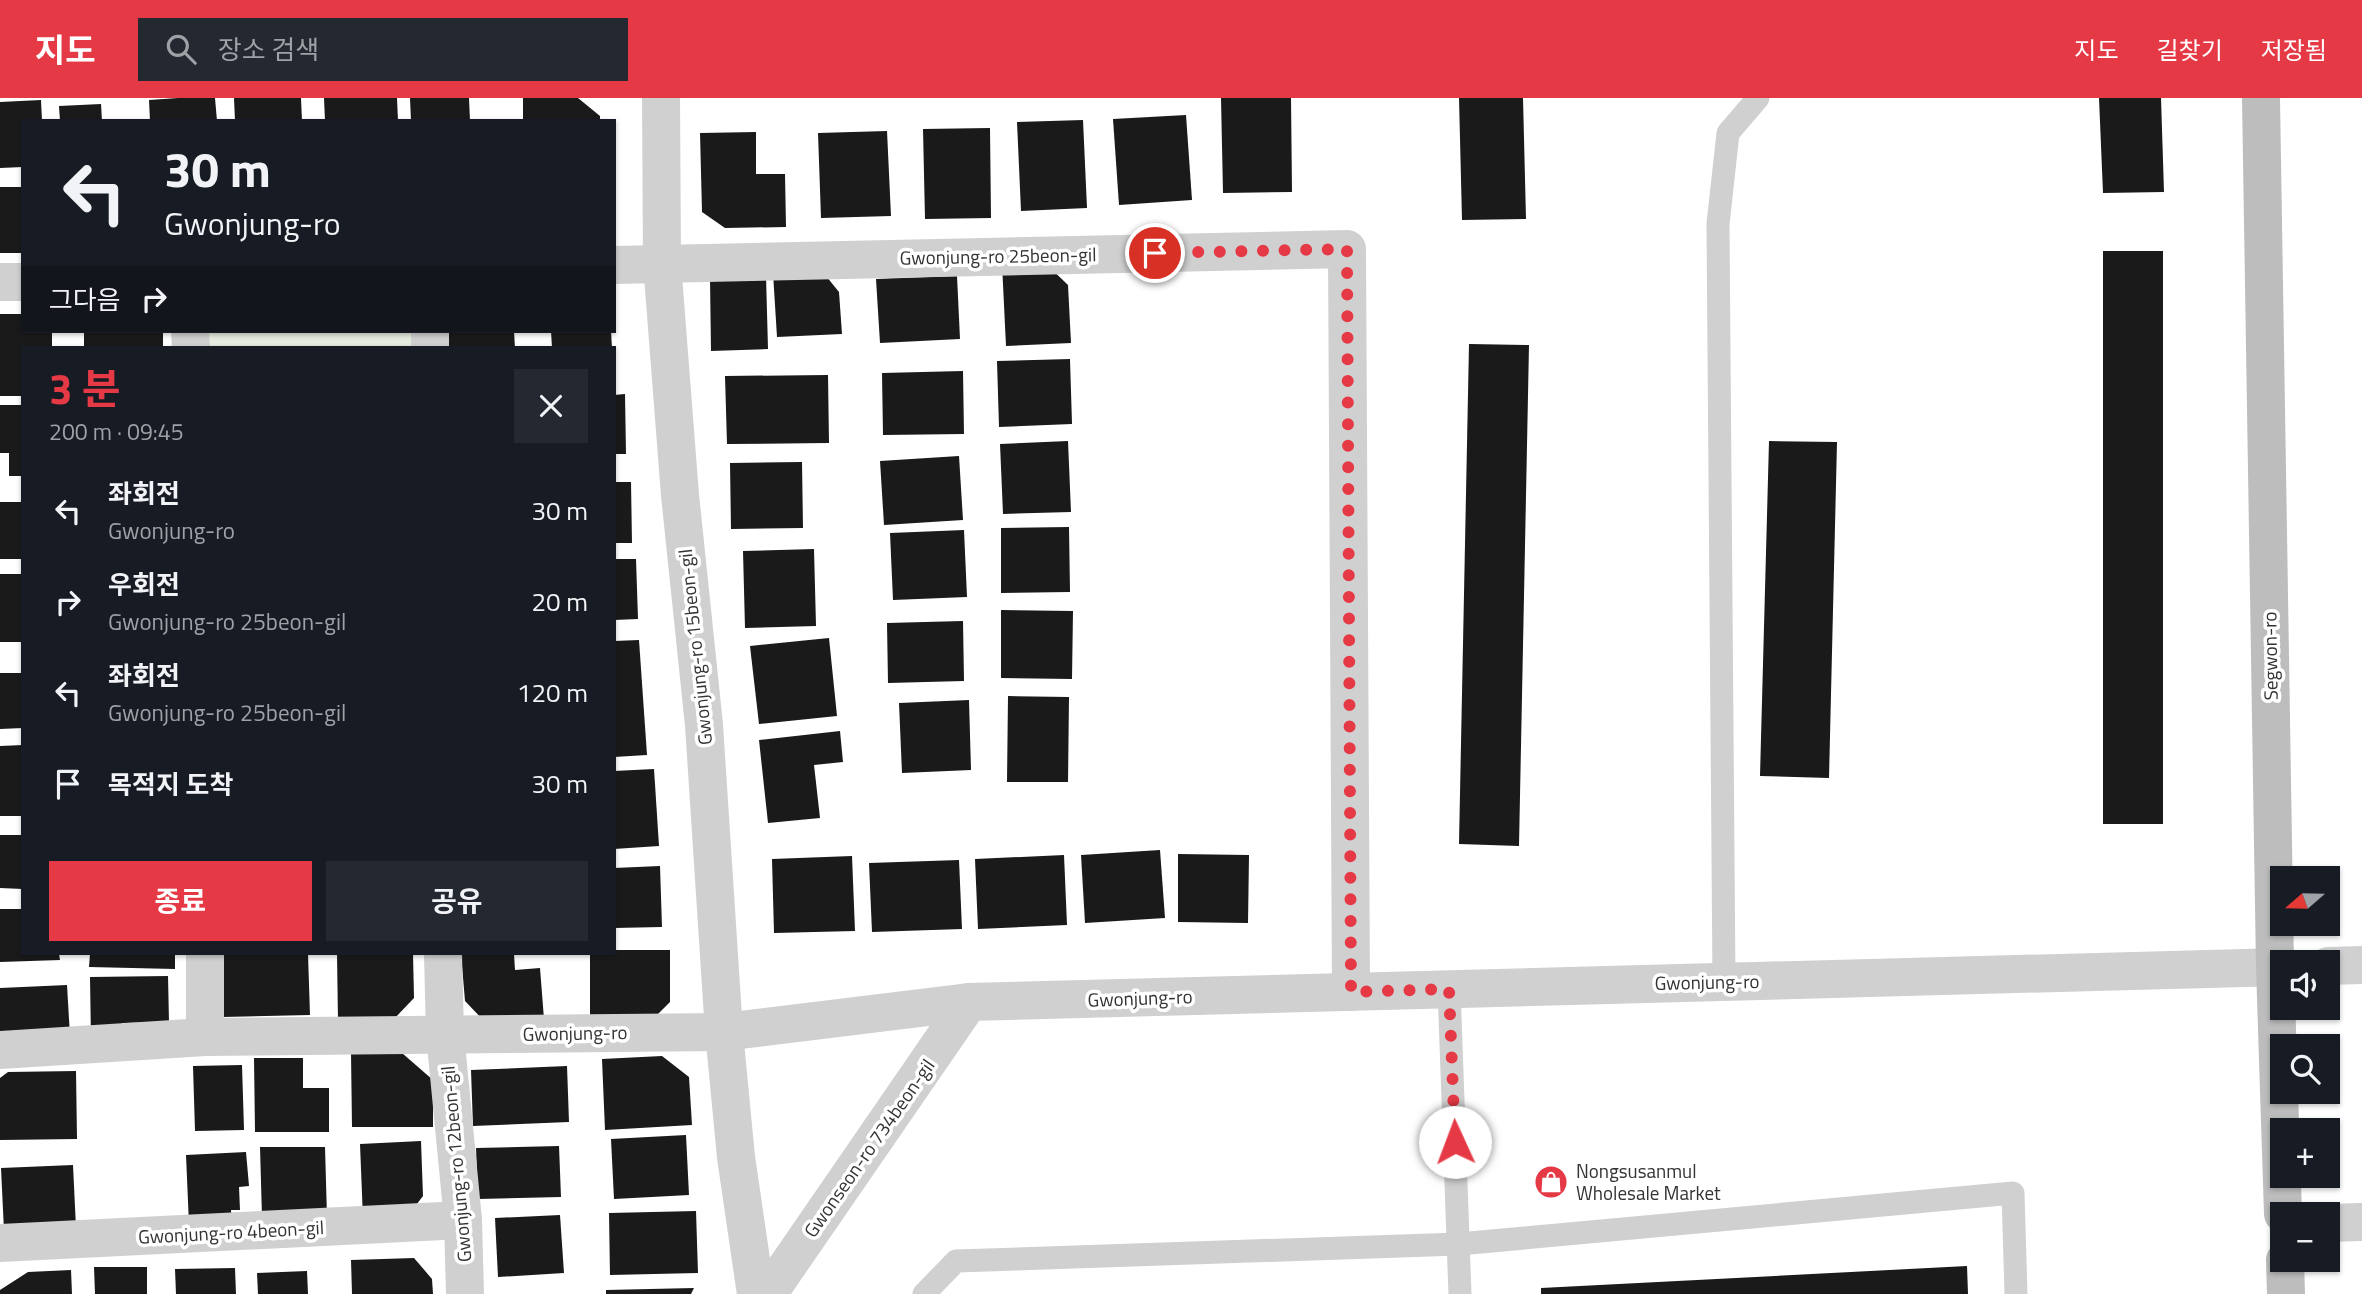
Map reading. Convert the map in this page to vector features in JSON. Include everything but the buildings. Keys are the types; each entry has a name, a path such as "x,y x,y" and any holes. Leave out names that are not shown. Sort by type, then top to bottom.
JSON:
{"street":[{"name":"Gwonjung-ro 15beon-gil","path":"661,98 662,263 680,495 704,725 724,1032 736,1157 756,1294"},
{"name":"Segwon-ro","path":"2261,98 2278,950"},
{"name":"Gwonjung-ro 25beon-gil","path":"662,263 1347,249 1351,992"},
{"path":"616,265 662,263"},
{"path":"0,282 21,282"},
{"path":"205,955 205,1037"},
{"name":"Gwonjung-ro 12beon-gil","path":"443,955 445,1034 463,1220 466,1294"},
{"path":"2340,966 2362,965"},
{"name":"Gwonjung-ro","path":"0,1050 205,1037 724,1032 969,1002 2270,967"},
{"name":"Gwonseon-ro 734beon-gil","path":"768,1294 969,1002"},
{"name":"Segwon-ro","path":"2279,1020 2283,1202"},
{"name":"Gwonjung-ro 4beon-gil","path":"0,1243 463,1220"},
{"path":"2340,1223 2362,1222"},
{"path":"2285,1272 2286,1294"}],"lane":[{"path":"1724,982 1718,223 1728,133 1758,98"},
{"path":"1449,989 1461,1294"},
{"path":"924,1294 956,1261 1459,1244 2013,1194 2016,1294"}],"shaded area":[{"path":"204,333 413,333 413,346 204,346"}],"place":[{"name":"Nongsusanmul Wholesale Market","path":"1551,1182"}],"route":[{"path":"1155,253 1347,249 1351,992 1449,989 1455,1142"}]}
